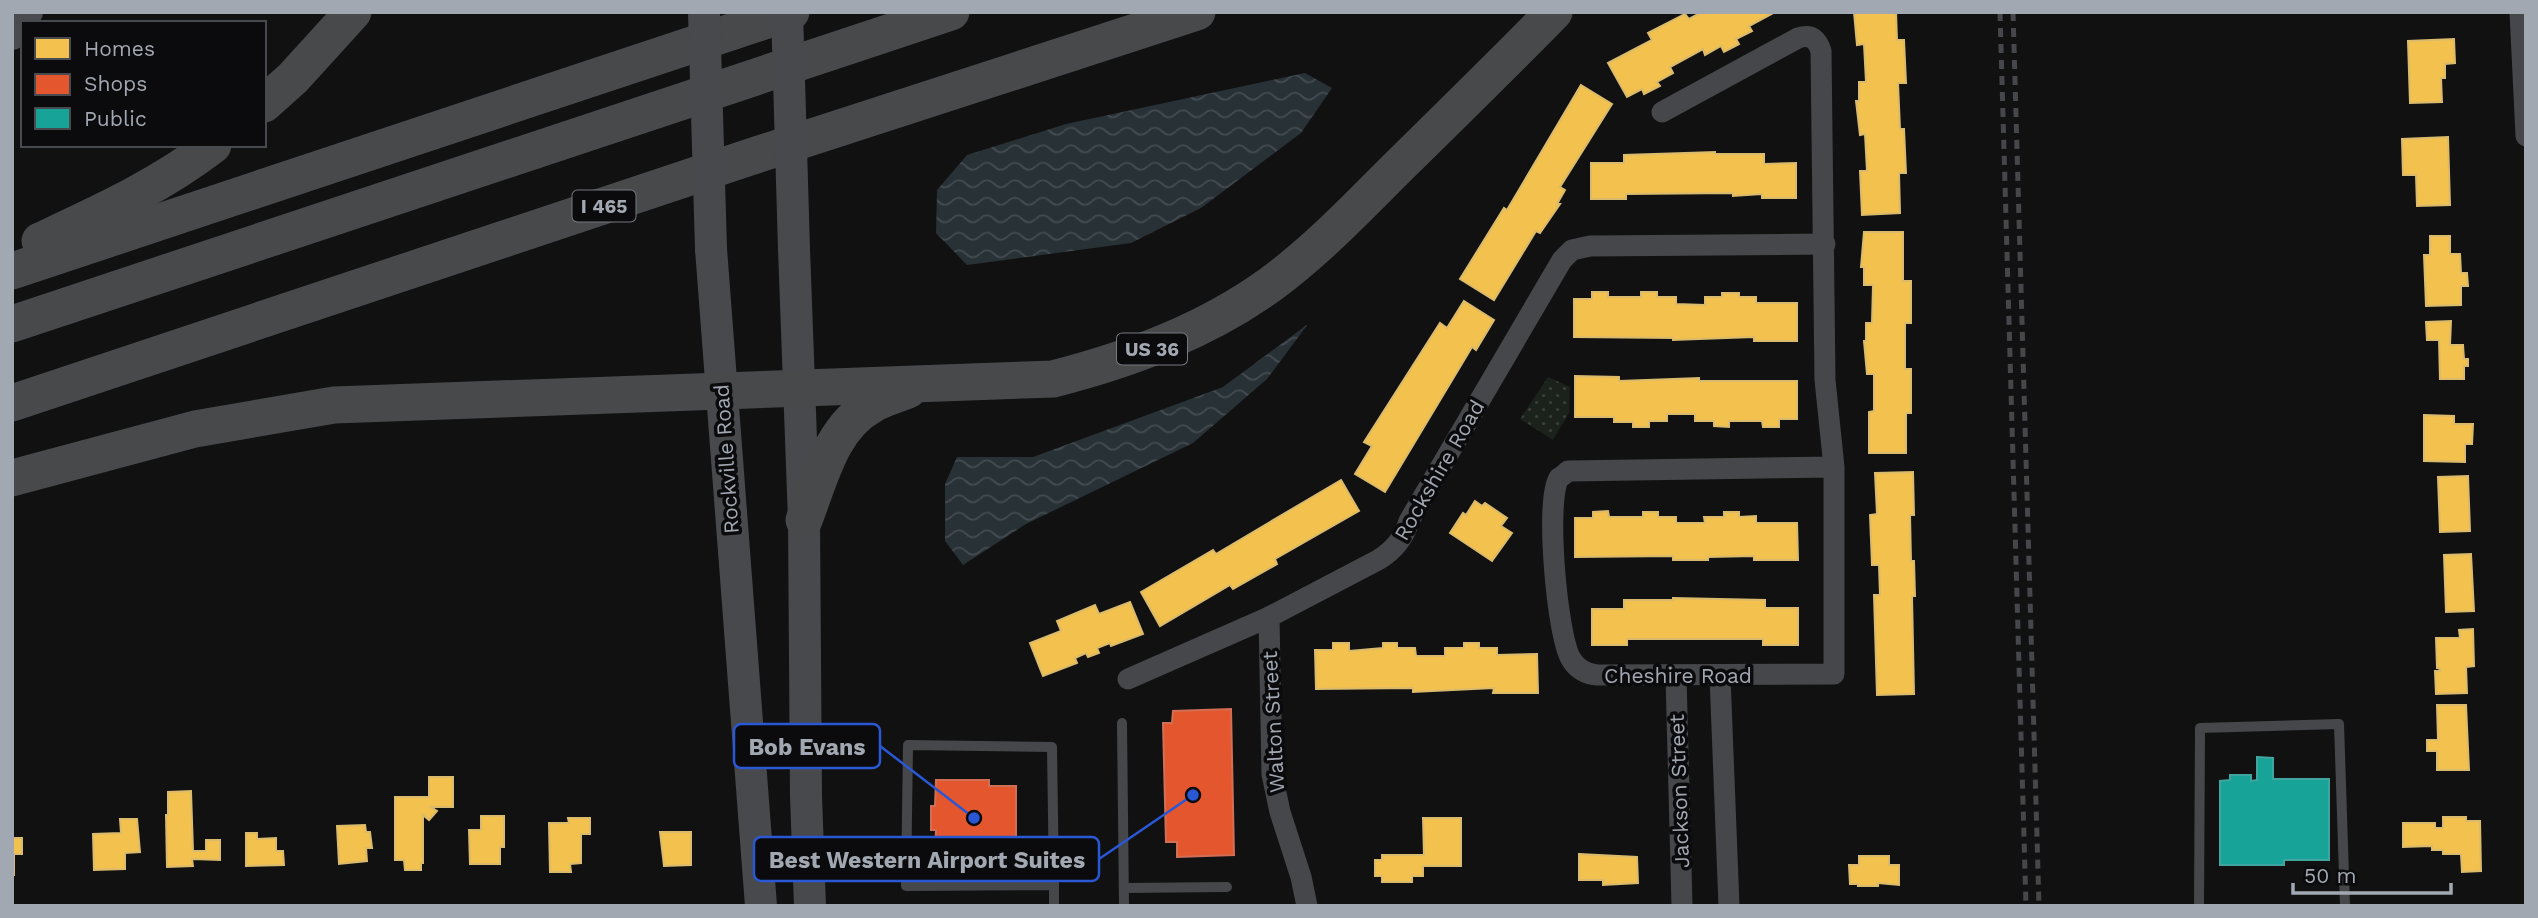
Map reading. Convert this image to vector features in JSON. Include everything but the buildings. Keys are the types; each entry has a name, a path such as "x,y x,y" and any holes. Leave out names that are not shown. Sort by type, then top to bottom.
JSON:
{"highway":[{"path":"266,102 293,78 354,12"},
{"path":"12,271 789,12"},
{"path":"12,324 951,12"},
{"name":"I 465","path":"12,403 747,158 1197,12"},
{"name":"US 36","path":"804,520 832,448 847,425 874,404 929,383 1054,379 1110,365 1164,344 1219,316 1270,285 1319,246 1555,12"},
{"path":"12,254 128,200 190,163 210,147"},
{"path":"12,478 195,429 334,405 929,383"}],"main road":[{"name":"Rockville Road","path":"704,12 711,249 761,906"},
{"path":"789,12 804,520"},
{"name":"US 36","path":"804,520 806,796 810,906"}],"street":[{"path":"2520,12 2526,136"},
{"name":"Cheshire Road","path":"1662,112 1798,38 1807,36 1815,39 1821,51 1825,380 1834,467 1834,674 1594,675 1582,671 1571,659 1554,579 1553,512 1559,478 1567,471 1834,467"},
{"name":"Rockshire Road","path":"1128,679 1269,617 1378,560 1400,541 1409,521 1562,260 1576,249 1590,246 1825,244"},
{"name":"Walton Street","path":"1269,617 1272,774 1307,906"},
{"name":"Jackson Street","path":"1676,676 1682,906"},
{"path":"1720,676 1729,906"}],"lane":[{"path":"1122,723 1124,906"},
{"path":"2199,906 2200,728 2339,724 2345,906"},
{"path":"1054,885 905,886 908,745 1052,747 1054,885 1054,906"},
{"path":"1124,888 1227,887"}],"shaded area":[{"path":"1548,377 1570,387 1569,413 1553,440 1520,419"}],"water":[{"path":"1305,73 1332,88 1301,133 1201,208 1131,243 967,265 936,233 937,190 967,155 1066,124"},
{"path":"1308,324 1267,379 1193,443 1026,524 963,565 945,541 945,484 957,457 1033,457 1223,387"}],"railway":[{"path":"2000,12 2026,906"},
{"path":"2013,12 2039,906"}],"place":[{"name":"Best Western Airport Suites","path":"1193,795"},
{"name":"Bob Evans","path":"974,818"}]}
